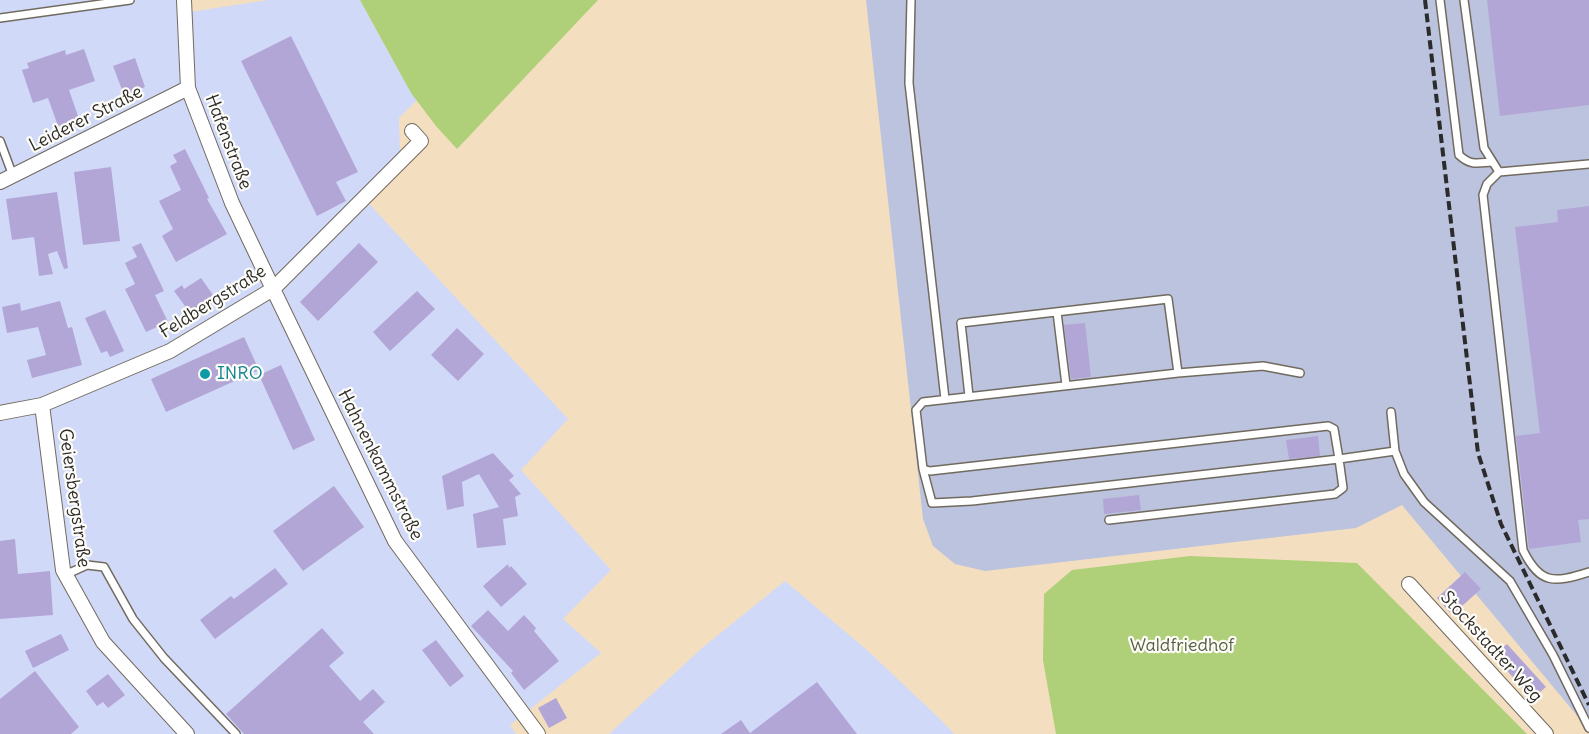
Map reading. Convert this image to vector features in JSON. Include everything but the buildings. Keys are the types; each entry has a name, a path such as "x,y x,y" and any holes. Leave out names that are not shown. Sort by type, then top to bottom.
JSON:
{"street":[{"name":"Hafenstraße","path":"184,0 188,88 232,203 273,289"},
{"name":"Leiderer Straße","path":"6,179 188,88"},
{"name":"Feldbergstraße","path":"0,413 42,405 170,351 273,289 421,141 412,130"},
{"name":"Hahnenkammstraße","path":"273,289 395,541 538,734"},
{"name":"Geiersbergstraße","path":"42,405 65,575 103,642 187,734"},
{"name":"Stockstadter Weg","path":"1409,584 1546,734"}],"lane":[{"path":"0,18 130,0"},
{"path":"912,0 909,83 945,399"},
{"path":"1440,0 1459,155 1466,162 1492,162"},
{"path":"1464,0 1484,148 1499,172"},
{"path":"0,141 6,179"},
{"path":"1589,164 1499,172 1488,184 1483,195 1523,550 1531,566 1540,576 1554,579 1589,572"},
{"path":"969,396 961,323 1168,299 1178,373"},
{"path":"1057,312 1066,385"},
{"path":"1300,373 1263,366 1178,373 923,402 916,410 923,469 932,503 972,501 1395,451"},
{"path":"1391,412 1395,451 1404,474 1424,502 1510,581 1553,655 1589,728"},
{"path":"923,469 930,471 1328,426 1334,429 1343,488 1335,494 1108,520"},
{"path":"65,575 87,565 104,567 133,619 164,658 236,734"}],"shaded area":[{"path":"0,0 182,0 183,13 268,0 360,0 411,93 418,99 399,118 400,155 360,194 568,419 521,470 611,570 563,619 601,653 510,725 516,734 0,734"},
{"path":"866,0 1589,0 1589,730 1402,505 1356,528 985,571 955,564 933,546 923,519"},
{"path":"785,581 867,650 954,734 609,734 702,648"}],"green space":[{"path":"360,0 598,0 457,149 411,93"},
{"name":"Waldfriedhof","path":"1190,556 1357,563 1527,734 1056,734 1043,660 1044,594 1072,570"}],"railway":[{"path":"1425,0 1478,453 1501,524 1589,705"}],"place":[{"name":"INRO","path":"205,374"}]}
